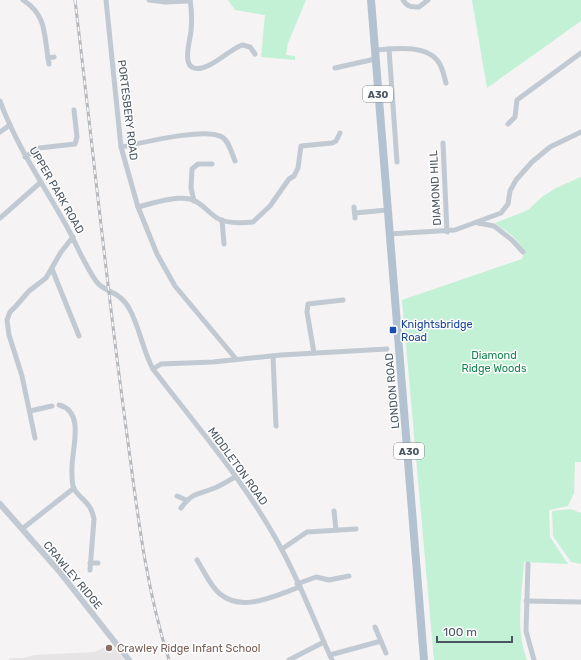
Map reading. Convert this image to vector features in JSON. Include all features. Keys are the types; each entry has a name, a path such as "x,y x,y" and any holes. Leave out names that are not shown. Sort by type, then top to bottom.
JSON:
{"main road":[{"name":"LONDON ROAD","path":"371,0 387,210 409,456 424,660"}],"street":[{"path":"23,0 39,15 43,23 49,64"},
{"name":"PORTESBERY ROAD","path":"106,0 121,147 138,207 157,254 176,286 236,359"},
{"path":"149,0 165,2 190,0 191,28 187,52 189,63 192,67 202,68 242,45 250,47 255,54"},
{"path":"403,0 406,5 419,7 428,0"},
{"path":"389,49 397,162"},
{"path":"375,50 411,50 429,54 437,60 442,68 446,84"},
{"path":"508,124 518,116 516,100 581,53"},
{"path":"48,58 54,57"},
{"path":"335,68 375,59"},
{"name":"UPPER PARK ROAD","path":"0,101 26,157 73,237 90,272 101,286"},
{"path":"26,157 39,148 75,144 77,137 74,110"},
{"path":"0,132 10,125"},
{"path":"389,234 447,232 478,223 501,213 508,204 510,191 516,180 532,162 550,147 581,132"},
{"path":"138,207 156,202 179,199 194,201 202,204 216,218 222,220 254,222 270,206 289,179 294,176 298,168 301,146 332,143 336,141 340,133"},
{"path":"121,147 179,136 205,134 217,135 224,138 230,147 235,161"},
{"name":"DIAMOND HILL","path":"443,143 447,232"},
{"path":"194,201 191,188 192,169 198,164 212,164"},
{"path":"0,218 41,182"},
{"path":"355,213 387,210"},
{"path":"222,220 224,244"},
{"path":"478,223 494,226 512,240 523,252"},
{"path":"36,438 22,376 9,335 7,320 13,309 52,269 61,252 73,237"},
{"path":"52,269 79,336"},
{"name":"MIDDLETON ROAD","path":"101,286 120,296 130,309 148,360 153,369 235,477 263,518 282,549 331,658"},
{"path":"314,353 307,312 308,304 343,300"},
{"path":"153,369 162,364 387,349"},
{"path":"273,356 276,426"},
{"path":"60,405 71,411 76,430 71,459 74,488 84,499 93,513 94,526 90,570"},
{"path":"30,411 52,406"},
{"path":"181,508 186,500 199,492 211,490 235,477"},
{"path":"22,529 74,488"},
{"path":"177,496 186,500"},
{"name":"CRAWLEY RIDGE","path":"0,504 59,571 129,660"},
{"path":"334,511 336,530"},
{"path":"282,549 307,532 356,528"},
{"path":"197,560 219,594 235,601 245,603 253,602 316,577 329,580 349,576"},
{"path":"90,563 98,563"},
{"path":"528,564 526,631 534,660"},
{"path":"526,601 581,602"},
{"path":"376,627 386,653"},
{"path":"331,658 381,641"},
{"path":"290,660 324,642"}],"shaded area":[{"name":"Crawley Ridge Infant School","path":"112,644 124,660 9,660 10,658 22,658 35,655 94,652"}],"green space":[{"path":"228,0 306,0 288,43 286,55 295,56 295,60 261,57 265,15 235,10"},
{"path":"472,0 581,0 581,21 487,88"},
{"name":"Diamond Ridge Woods","path":"581,177 581,462 575,462 574,493 568,506 549,510 550,537 568,564 524,562 520,624 523,648 527,660 434,660 402,300 522,259 525,251 514,237 495,223 528,210 542,197 556,188"},
{"path":"571,509 581,513 581,564 571,562 553,536 552,511"}],"railway":[{"path":"75,0 118,368 137,511 153,601 169,660"}],"place":[{"name":"Knightsbridge Road","path":"393,330"},
{"name":"Crawley Ridge Infant School","path":"109,648"}]}
